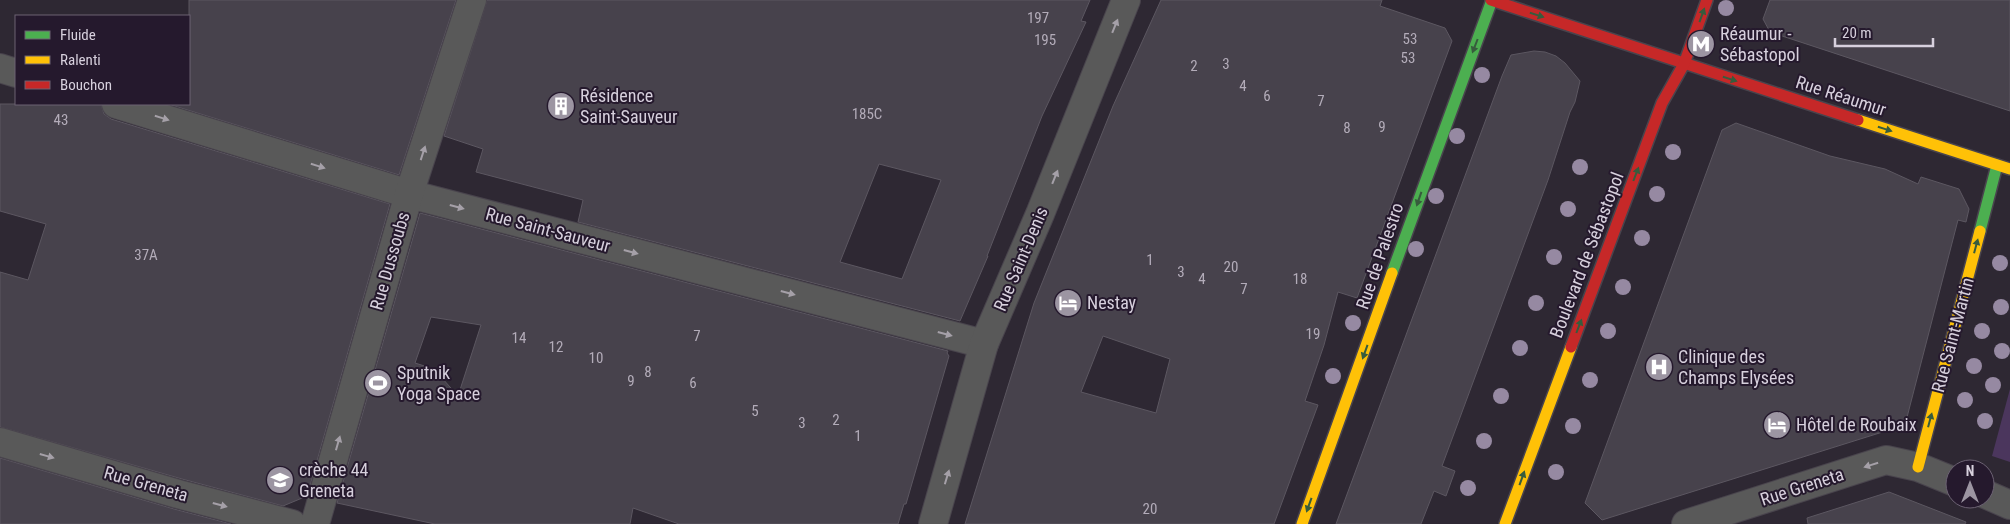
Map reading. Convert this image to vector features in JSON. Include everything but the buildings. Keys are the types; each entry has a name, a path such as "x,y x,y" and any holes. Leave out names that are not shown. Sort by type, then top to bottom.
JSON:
{"main road":[{"name":"Rue Réaumur","path":"1492,0 2010,169"},
{"name":"Rue de Palestro","path":"1302,524 1492,0"},
{"name":"Boulevard de Sébastopol","path":"1505,524 1662,103 1684,64 1707,0"},
{"name":"Rue Saint-Martin","path":"1918,467 1997,165"}],"street":[{"name":"Rue Dussoubs","path":"315,524 409,194 472,0"},
{"name":"Rue Saint-Denis","path":"933,524 984,344 1040,214 1126,0"},
{"path":"0,68 15,73"},
{"name":"Rue Saint-Sauveur","path":"119,105 409,194 984,344"},
{"name":"Rue Greneta","path":"0,442 178,494 292,524"},
{"name":"Rue Greneta","path":"1686,524 1886,460 1918,467"},
{"path":"1918,467 1945,478"},
{"path":"1995,499 2010,506"}],"shaded area":[{"path":"2010,389 2010,462 1992,456"}],"traffic: fast":[{"path":"1392,273 1492,0"},
{"path":"1980,231 1997,165"}],"traffic: slow":[{"path":"1858,120 2010,169"},
{"path":"1918,467 1980,231"},
{"path":"1302,524 1392,273"},
{"path":"1505,524 1571,347"}],"traffic: jam":[{"path":"1491,0 1858,120"},
{"path":"1571,347 1662,103 1684,64 1707,0"}],"place":[{"name":"Réaumur - Sébastopol","path":"1701,44"},
{"name":"Résidence Saint-Sauveur","path":"561,106"},
{"name":"Nestay","path":"1068,303"},
{"name":"Clinique des Champs Elysées","path":"1659,367"},
{"name":"Sputnik Yoga Space","path":"378,383"},
{"name":"Hôtel de Roubaix","path":"1777,425"},
{"name":"crèche 44 Greneta","path":"280,480"}]}
